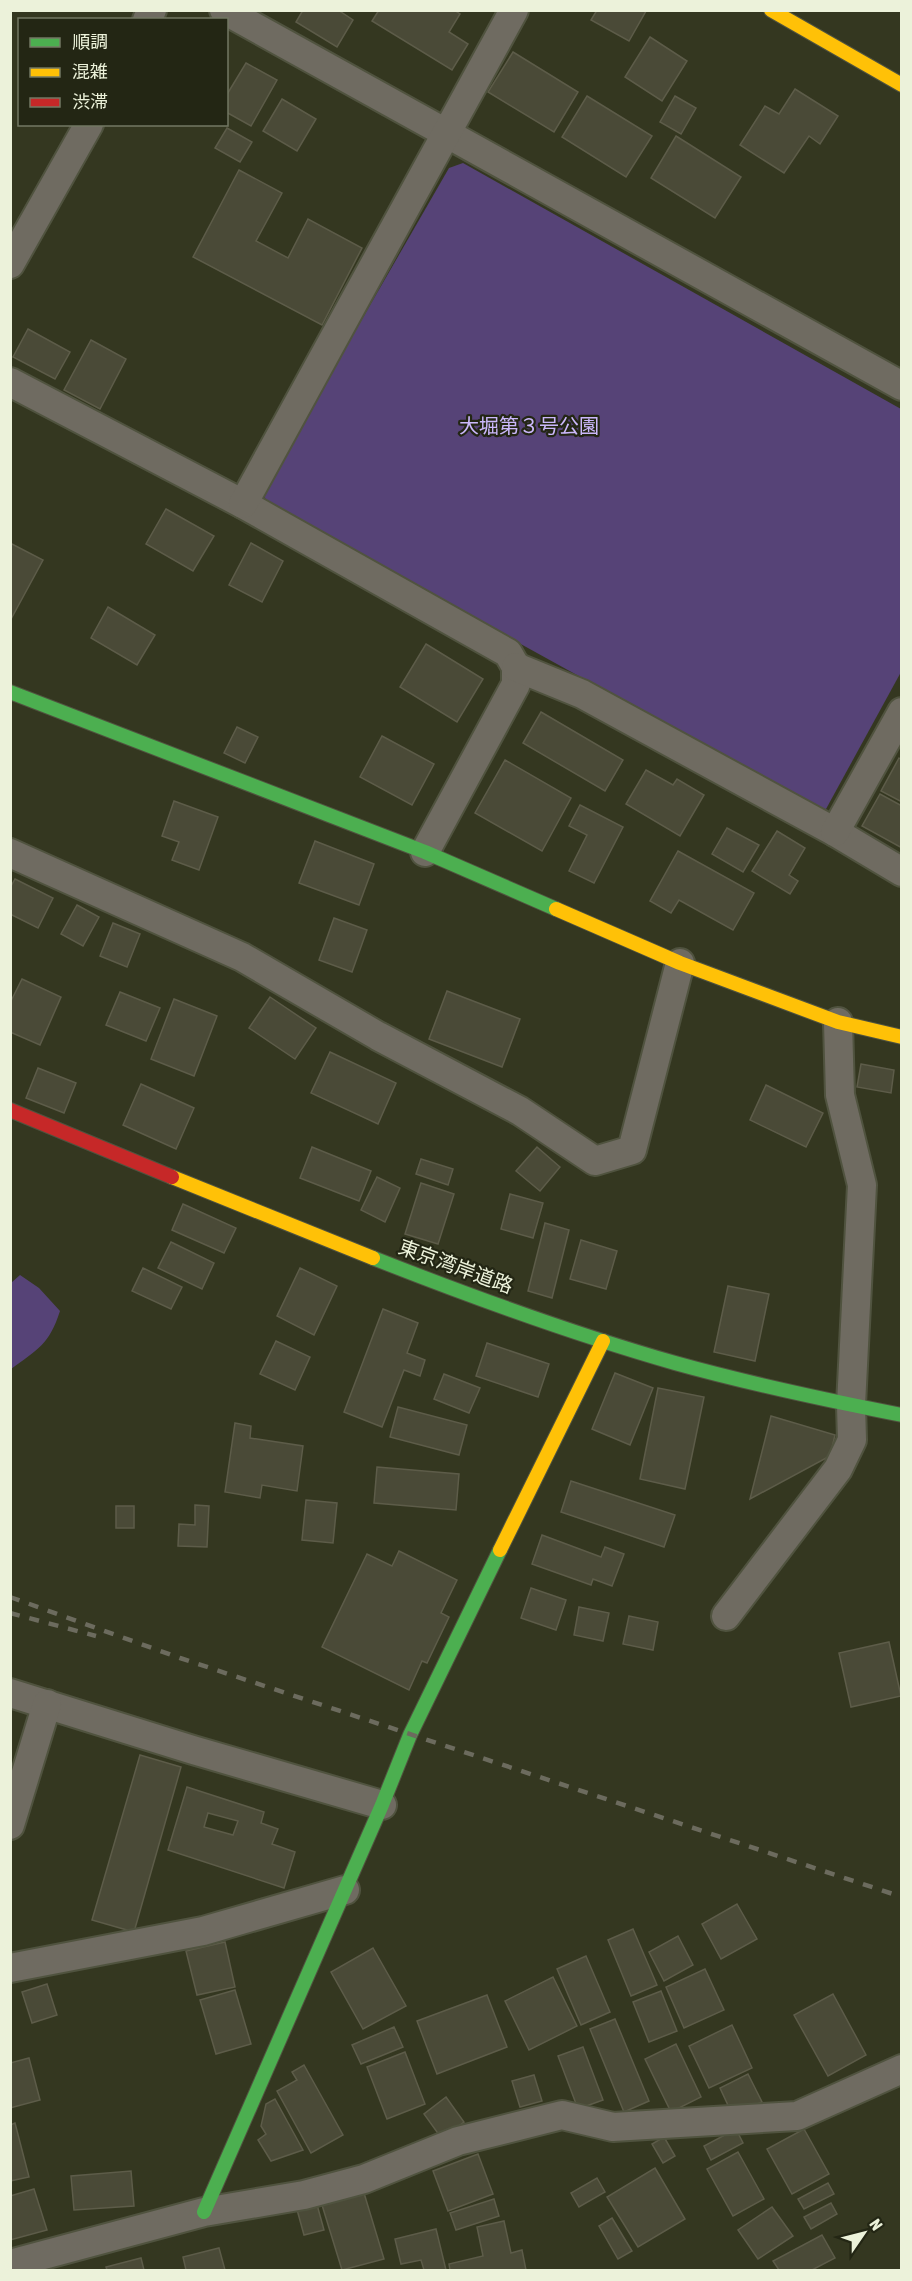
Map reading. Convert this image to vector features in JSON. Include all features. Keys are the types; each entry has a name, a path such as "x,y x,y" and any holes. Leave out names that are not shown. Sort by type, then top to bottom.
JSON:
{"main road":[{"path":"771,10 902,85"},
{"path":"10,692 425,852 680,963 838,1022 902,1037"},
{"name":"東京湾岸道路","path":"10,1110 349,1247 603,1341 720,1375 851,1406 902,1415"},
{"path":"204,2212 382,1805 410,1735 603,1341"}],"street":[{"path":"224,10 902,386"},
{"path":"243,504 514,10"},
{"path":"10,264 88,126"},
{"path":"10,382 243,504 508,653 516,667 516,684 425,852"},
{"path":"516,667 582,694 835,832 902,872"},
{"path":"835,832 902,712"},
{"path":"10,853 242,957 378,1036 520,1111 595,1161 632,1150 680,963"},
{"path":"726,1616 838,1469 852,1440 851,1406 862,1185 840,1095 838,1022"},
{"path":"10,1693 193,1750 382,1805"},
{"path":"10,1825 47,1704"},
{"path":"10,1968 203,1931 345,1890"},
{"path":"10,2264 204,2212 304,2195 364,2179 459,2141 562,2115 614,2127 797,2116 902,2070"}],"green space":[{"name":"大堀第３号公園","path":"463,163 901,409 901,672 826,809 818,808 267,504 263,491 449,168"},
{"path":"20,1275 39,1288 60,1311 52,1332 42,1345 11,1369 11,1283"}],"building":[{"path":"303,10 338,10 353,20 337,47 296,22"},
{"path":"379,10 454,10 460,14 449,32 468,44 452,70 372,21"},
{"path":"597,10 646,11 629,41 591,20"},
{"path":"650,37 687,61 662,101 625,77"},
{"path":"513,52 578,92 554,132 488,92"},
{"path":"246,63 277,80 251,126 228,113 228,93"},
{"path":"795,89 838,116 820,144 809,136 784,173 740,145 765,106 779,114"},
{"path":"587,96 652,136 626,177 562,137"},
{"path":"675,96 696,108 681,134 660,122"},
{"path":"282,99 316,119 297,151 263,131"},
{"path":"227,128 252,142 240,162 215,148"},
{"path":"676,136 741,177 715,218 651,178"},
{"path":"239,170 282,193 256,241 288,258 308,219 362,248 322,325 193,257"},
{"path":"28,329 70,352 55,379 13,357"},
{"path":"91,340 126,359 100,409 64,390"},
{"path":"166,509 214,536 193,571 146,544"},
{"path":"10,543 43,560 10,621"},
{"path":"251,543 283,561 262,602 229,585"},
{"path":"108,607 155,635 137,665 91,638"},
{"path":"426,644 483,679 457,722 400,687"},
{"path":"541,712 623,760 605,791 523,743"},
{"path":"237,727 258,737 245,763 224,753"},
{"path":"382,736 434,764 412,805 360,777"},
{"path":"899,758 902,760 902,802 881,791"},
{"path":"505,760 571,798 542,851 475,813"},
{"path":"646,770 673,785 677,779 704,795 680,836 626,804"},
{"path":"880,794 902,806 902,848 862,826"},
{"path":"174,801 218,817 199,870 172,860 179,842 162,836"},
{"path":"580,805 623,827 594,883 569,871 587,835 569,826"},
{"path":"727,828 759,845 743,872 712,854"},
{"path":"777,831 805,848 789,875 798,881 790,894 752,871"},
{"path":"315,841 374,864 359,905 299,883"},
{"path":"678,851 754,893 733,930 679,900 671,913 650,901"},
{"path":"15,879 53,898 38,928 10,914 10,888"},
{"path":"77,905 99,917 83,946 61,934"},
{"path":"334,918 367,930 352,972 319,960"},
{"path":"113,923 140,934 127,967 100,956"},
{"path":"22,979 61,997 40,1045 10,1032 10,1003"},
{"path":"447,991 520,1019 502,1067 429,1039"},
{"path":"120,992 160,1008 146,1041 106,1025"},
{"path":"270,997 316,1028 295,1059 249,1028"},
{"path":"174,999 217,1016 194,1076 151,1059"},
{"path":"330,1052 396,1083 378,1124 311,1093"},
{"path":"861,1064 894,1070 891,1093 857,1087"},
{"path":"38,1068 76,1083 64,1113 26,1098"},
{"path":"141,1084 194,1108 176,1149 123,1125"},
{"path":"766,1085 823,1113 806,1147 750,1120"},
{"path":"312,1147 371,1171 359,1201 300,1178"},
{"path":"537,1147 560,1167 540,1191 516,1171"},
{"path":"421,1159 453,1169 448,1185 416,1174"},
{"path":"377,1177 400,1188 385,1222 361,1210"},
{"path":"421,1183 454,1194 438,1244 405,1234"},
{"path":"510,1194 543,1203 533,1238 501,1229"},
{"path":"183,1204 236,1228 224,1253 172,1230"},
{"path":"545,1223 569,1230 552,1298 528,1291"},
{"path":"581,1240 617,1251 606,1289 570,1279"},
{"path":"171,1242 214,1263 202,1289 158,1268"},
{"path":"143,1268 182,1287 171,1309 132,1291"},
{"path":"300,1268 337,1286 314,1335 277,1316"},
{"path":"728,1286 769,1294 755,1361 714,1352"},
{"path":"383,1309 418,1323 407,1353 425,1360 420,1376 404,1370 382,1427 344,1412"},
{"path":"276,1341 310,1357 295,1390 260,1374"},
{"path":"487,1343 549,1364 538,1397 476,1376"},
{"path":"615,1373 653,1388 630,1445 592,1429"},
{"path":"444,1374 480,1388 469,1413 434,1399"},
{"path":"658,1388 704,1397 685,1489 640,1479"},
{"path":"398,1407 467,1425 459,1455 390,1437"},
{"path":"771,1416 835,1435 830,1456 750,1499"},
{"path":"235,1423 251,1426 250,1438 303,1446 297,1491 262,1485 260,1498 225,1492"},
{"path":"377,1467 459,1474 456,1510 374,1503"},
{"path":"571,1481 675,1515 664,1547 561,1512"},
{"path":"306,1500 337,1503 333,1543 302,1540"},
{"path":"195,1505 209,1506 207,1547 178,1546 179,1524 195,1525"},
{"path":"116,1506 134,1506 134,1528 116,1528"},
{"path":"542,1535 601,1557 605,1547 624,1554 612,1586 593,1579 591,1585 532,1564"},
{"path":"399,1551 457,1580 441,1613 449,1617 427,1663 422,1661 409,1690 322,1647 367,1554 392,1566"},
{"path":"531,1588 566,1600 556,1630 521,1618"},
{"path":"579,1607 609,1613 603,1641 574,1635"},
{"path":"629,1616 658,1622 653,1650 623,1644"},
{"path":"889,1642 901,1696 851,1707 839,1653"},
{"path":"140,1755 181,1767 134,1932 92,1920"},
{"path":"187,1787 264,1812 261,1823 278,1829 272,1844 295,1852 284,1888 168,1850","holes":["208,1813 238,1821 233,1835 204,1827"]},
{"path":"737,1904 757,1939 721,1959 702,1924"},
{"path":"633,1929 657,1985 631,1996 608,1940"},
{"path":"678,1936 693,1965 664,1981 649,1952"},
{"path":"225,1942 235,1987 197,1995 186,1951"},
{"path":"373,1948 406,2006 363,2029 331,1972"},
{"path":"586,1956 610,2012 581,2025 557,1969"},
{"path":"705,1969 724,2010 684,2028 666,1987"},
{"path":"553,1977 577,2026 529,2050 505,2001"},
{"path":"47,1984 57,2015 32,2023 22,1992"},
{"path":"235,1990 251,2044 216,2054 200,2000"},
{"path":"661,1991 677,2031 649,2042 633,2002"},
{"path":"833,1994 866,2055 828,2076 794,2015"},
{"path":"487,1995 507,2047 437,2074 417,2021"},
{"path":"615,2019 649,2101 624,2112 590,2029"},
{"path":"732,2025 752,2068 709,2088 689,2046"},
{"path":"394,2027 403,2047 361,2064 352,2045"},
{"path":"676,2044 701,2097 671,2112 645,2059"},
{"path":"583,2047 603,2100 578,2109 558,2056"},
{"path":"405,2052 425,2104 387,2119 367,2067"},
{"path":"29,2058 40,2100 10,2108 10,2063"},
{"path":"304,2065 343,2135 311,2153 277,2091 297,2080 292,2072"},
{"path":"748,2074 762,2102 733,2116 720,2088"},
{"path":"534,2075 542,2101 520,2107 512,2081"},
{"path":"446,2097 464,2122 442,2139 424,2114"},
{"path":"275,2099 303,2150 271,2161 258,2140 266,2134 261,2126 266,2104"},
{"path":"15,2123 29,2177 10,2181 10,2125"},
{"path":"736,2129 743,2143 711,2160 704,2146"},
{"path":"804,2129 829,2174 792,2194 767,2149"},
{"path":"664,2137 675,2156 663,2163 652,2144"},
{"path":"738,2152 764,2199 733,2216 707,2169"},
{"path":"478,2154 493,2194 448,2211 433,2171"},
{"path":"655,2168 685,2219 638,2247 607,2197"},
{"path":"131,2171 134,2206 74,2210 71,2176"},
{"path":"597,2178 605,2192 579,2207 571,2193"},
{"path":"828,2183 834,2194 804,2209 798,2199"},
{"path":"34,2189 47,2230 10,2240 10,2196"},
{"path":"364,2193 384,2259 342,2270 322,2205"},
{"path":"494,2199 499,2216 456,2230 450,2213"},
{"path":"316,2201 324,2230 304,2235 296,2206"},
{"path":"831,2203 837,2214 811,2229 804,2217"},
{"path":"772,2207 793,2236 758,2259 738,2230"},
{"path":"612,2218 632,2251 618,2259 599,2226"},
{"path":"504,2221 511,2253 522,2250 526,2270 450,2270 449,2264 483,2256 477,2227"},
{"path":"436,2229 446,2270 424,2270 421,2260 401,2264 395,2239"},
{"path":"822,2235 835,2258 812,2270 779,2270 773,2261"},
{"path":"219,2248 225,2270 186,2270 183,2257"},
{"path":"141,2258 144,2270 107,2270 106,2267"}],"railway":[{"path":"10,1597 180,1658 902,1897"},
{"path":"10,1613 96,1636"}],"traffic: fast":[{"path":"10,692 425,852 556,909"},
{"path":"373,1258 523,1314 637,1352 760,1385 902,1415"},
{"path":"204,2212 382,1805 410,1735 500,1550"}],"traffic: slow":[{"path":"771,10 902,85"},
{"path":"556,909 680,963 838,1022 902,1037"},
{"path":"172,1177 373,1258"},
{"path":"500,1550 603,1341"}],"traffic: jam":[{"path":"10,1110 172,1177"}]}
